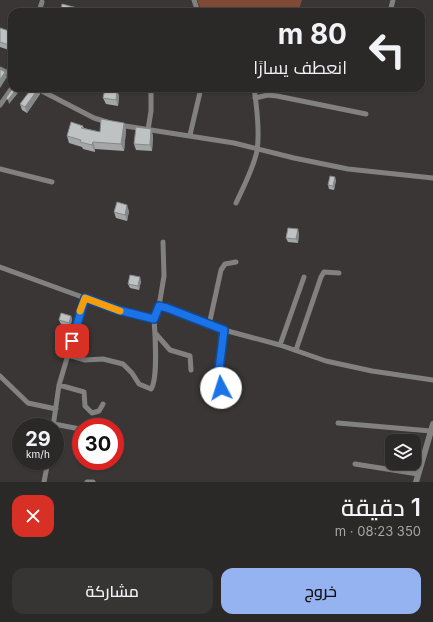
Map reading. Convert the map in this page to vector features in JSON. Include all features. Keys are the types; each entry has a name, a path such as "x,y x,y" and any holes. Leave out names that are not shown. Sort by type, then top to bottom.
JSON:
{"street":[{"path":"40,8 42,2"},
{"path":"0,105 9,92"},
{"path":"44,92 94,118 111,124 234,143 257,150 348,169 433,178"},
{"path":"148,130 151,111 151,92"},
{"path":"190,135 200,92"},
{"path":"236,203 251,170 257,150 255,92"},
{"path":"256,98 273,95 366,114"},
{"path":"0,169 52,182"},
{"path":"68,355 85,360 103,359 123,364 132,373 139,384 151,389 154,381 156,334 154,319 159,306 164,276 163,242"},
{"path":"209,325 221,270 225,264 236,262"},
{"path":"0,267 118,310 154,319"},
{"path":"296,350 321,277 324,272 328,271 339,273"},
{"path":"280,345 304,277"},
{"path":"55,418 59,385 85,298"},
{"path":"159,306 224,330 280,345 349,367 433,380"},
{"path":"221,388 219,369 224,330"},
{"path":"156,334 170,350 190,356 191,370"},
{"path":"0,376 28,403 56,409"},
{"path":"59,385 84,392 85,406 92,413 99,411 103,404"},
{"path":"338,423 432,433"},
{"path":"416,482 432,433 433,424"},
{"path":"355,464 418,474"},
{"path":"44,482 46,470"},
{"path":"87,482 93,482"}],"shaded area":[{"path":"197,0 302,0 299,8 200,7"}],"building":[{"path":"62,4 77,8 62,8"},
{"path":"0,28 8,31 8,45 0,42"},
{"path":"0,69 5,72 0,80"},
{"path":"10,92 14,92 8,100 6,98"},
{"path":"29,92 36,92 25,107 20,104"},
{"path":"104,92 117,92 116,100 103,98"},
{"path":"101,119 124,123 121,144 93,142 92,145 80,142 81,140 67,136 71,122 83,126 81,128 100,132"},
{"path":"136,127 151,129 150,145 134,144"},
{"path":"330,176 335,177 333,186 328,185"},
{"path":"117,202 127,205 125,215 114,212"},
{"path":"288,228 298,229 296,239 286,238"},
{"path":"130,275 140,277 138,286 128,284"},
{"path":"61,313 71,316 69,323 59,320"}],"slow traffic":[{"path":"80,311 85,298 120,311"}],"route":[{"path":"72,341 85,298 118,310 154,319 159,306 167,308 224,330 219,369 221,388"}]}
